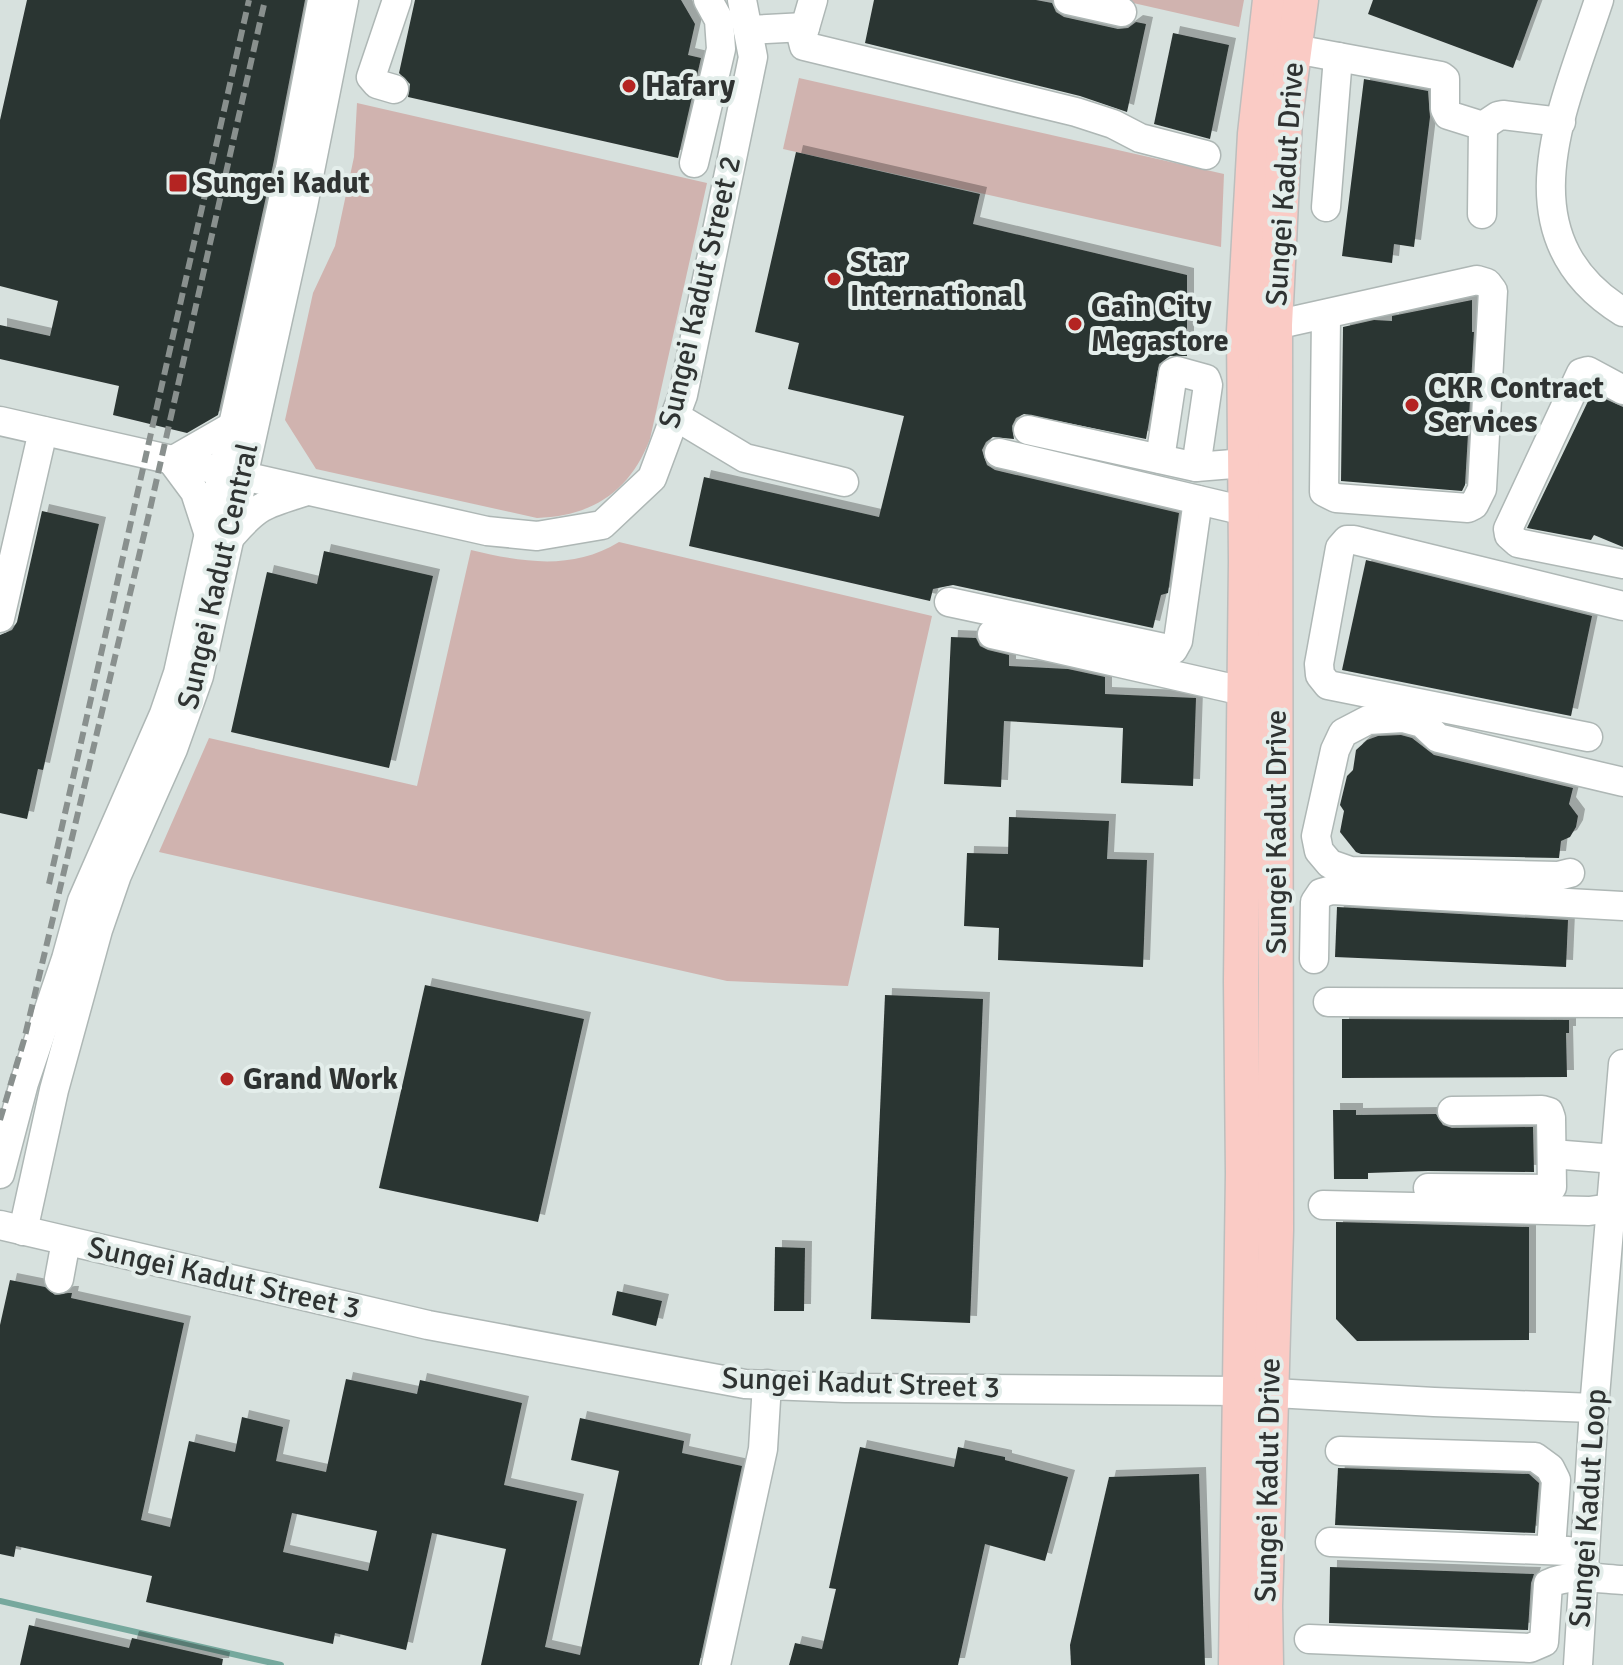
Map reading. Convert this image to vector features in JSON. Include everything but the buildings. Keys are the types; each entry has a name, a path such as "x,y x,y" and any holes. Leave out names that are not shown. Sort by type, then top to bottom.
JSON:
{"main road":[{"name":"Sungei Kadut Drive","path":"1266,1665 1256,1392 1243,691 1244,331 1255,134 1270,0"},
{"name":"Sungei Kadut Drive","path":"1236,1665 1256,1392 1276,1230 1275,325 1285,119 1301,0"}],"street":[{"name":"Sungei Kadut Central","path":"0,1174 24,1083 82,901 164,714 220,534 243,428 322,0"},
{"name":"Sungei Kadut Central","path":"243,428 303,206 344,0"},
{"path":"394,89 377,84 371,77 397,0"},
{"path":"694,163 721,49 719,20 708,0"},
{"name":"Sungei Kadut Street 2","path":"0,421 487,531 537,536 602,525 652,478 683,395 753,57 742,0"},
{"path":"1068,0 1122,12"},
{"path":"1599,0 1550,168 1550,207 1561,244 1582,278 1623,312"},
{"path":"748,30 809,13"},
{"path":"809,13 801,42 804,46 1076,112 1113,124 1140,138 1206,155"},
{"path":"1295,49 1441,76 1445,79 1445,109 1448,115 1483,126"},
{"path":"1326,207 1338,57"},
{"path":"1483,126 1503,115 1561,122"},
{"path":"1482,214 1483,126"},
{"path":"1275,325 1477,280 1491,286 1482,489 1474,505 1468,508 1336,498 1324,492 1326,316"},
{"path":"1160,459 1173,373 1177,371 1206,379 1208,385 1196,467"},
{"path":"1623,390 1588,371 1581,373 1508,529 1509,535 1518,543 1623,564"},
{"path":"675,416 745,458 844,482"},
{"path":"243,428 266,458 309,491 269,503 220,534 172,461 243,428"},
{"path":"1028,430 1196,467 1245,463"},
{"path":"0,618 43,431"},
{"path":"999,453 1245,511"},
{"path":"949,602 1173,650 1178,641 1198,500"},
{"name":"Sungei Kadut Central","path":"11,1228 54,1090 98,930 117,875 173,749 199,676 220,534"},
{"path":"1588,737 1328,685 1320,675 1319,664 1340,548 1347,540 1354,540 1623,606"},
{"path":"992,634 1243,691"},
{"path":"1570,873 1558,876 1350,871 1330,864 1319,851 1316,836 1335,750 1343,733 1368,720 1403,718 1422,723 1438,738 1623,782"},
{"path":"1314,959 1315,902 1321,893 1332,890 1623,906"},
{"path":"1328,1002 1623,1003"},
{"name":"Sungei Kadut Loop","path":"1578,1665 1594,1408 1615,1195 1622,1081"},
{"path":"1428,1188 1550,1189 1553,1184 1549,1112 1452,1111"},
{"path":"1552,1154 1615,1159"},
{"path":"1323,1205 1589,1211 1615,1195"},
{"name":"Sungei Kadut Street 3","path":"11,1228 428,1325 745,1384 845,1388 1256,1392 1594,1408"},
{"path":"59,1279 66,1241"},
{"path":"716,1665 763,1449 767,1384"},
{"path":"1340,1451 1535,1457 1550,1468 1556,1480 1551,1549"},
{"path":"1330,1542 1551,1549 1623,1580"},
{"path":"1309,1639 1530,1648 1544,1642 1548,1584 1584,1565"}],"shaded area":[{"path":"1120,0 1244,0 1239,27"},
{"path":"799,78 1224,174 1221,247 783,149"},
{"path":"357,103 707,183 650,439 632,473 607,497 575,512 537,518 316,469 285,420 313,293 335,246 354,157"},
{"path":"619,542 932,616 848,986 727,981 159,852 209,738 417,786 471,550 527,560 565,560 601,551"}],"waterway":[{"path":"0,1601 281,1665"}],"railway":[{"path":"49,884 249,0"},
{"path":"0,1120 24,1040 148,518 265,0"}],"place":[{"name":"Hafary","path":"629,86"},
{"name":"Sungei Kadut","path":"178,183"},
{"name":"Star International","path":"834,279"},
{"name":"Gain City Megastore","path":"1075,324"},
{"name":"CKR Contract Services","path":"1412,405"},
{"name":"Grand Work","path":"227,1079"}]}
